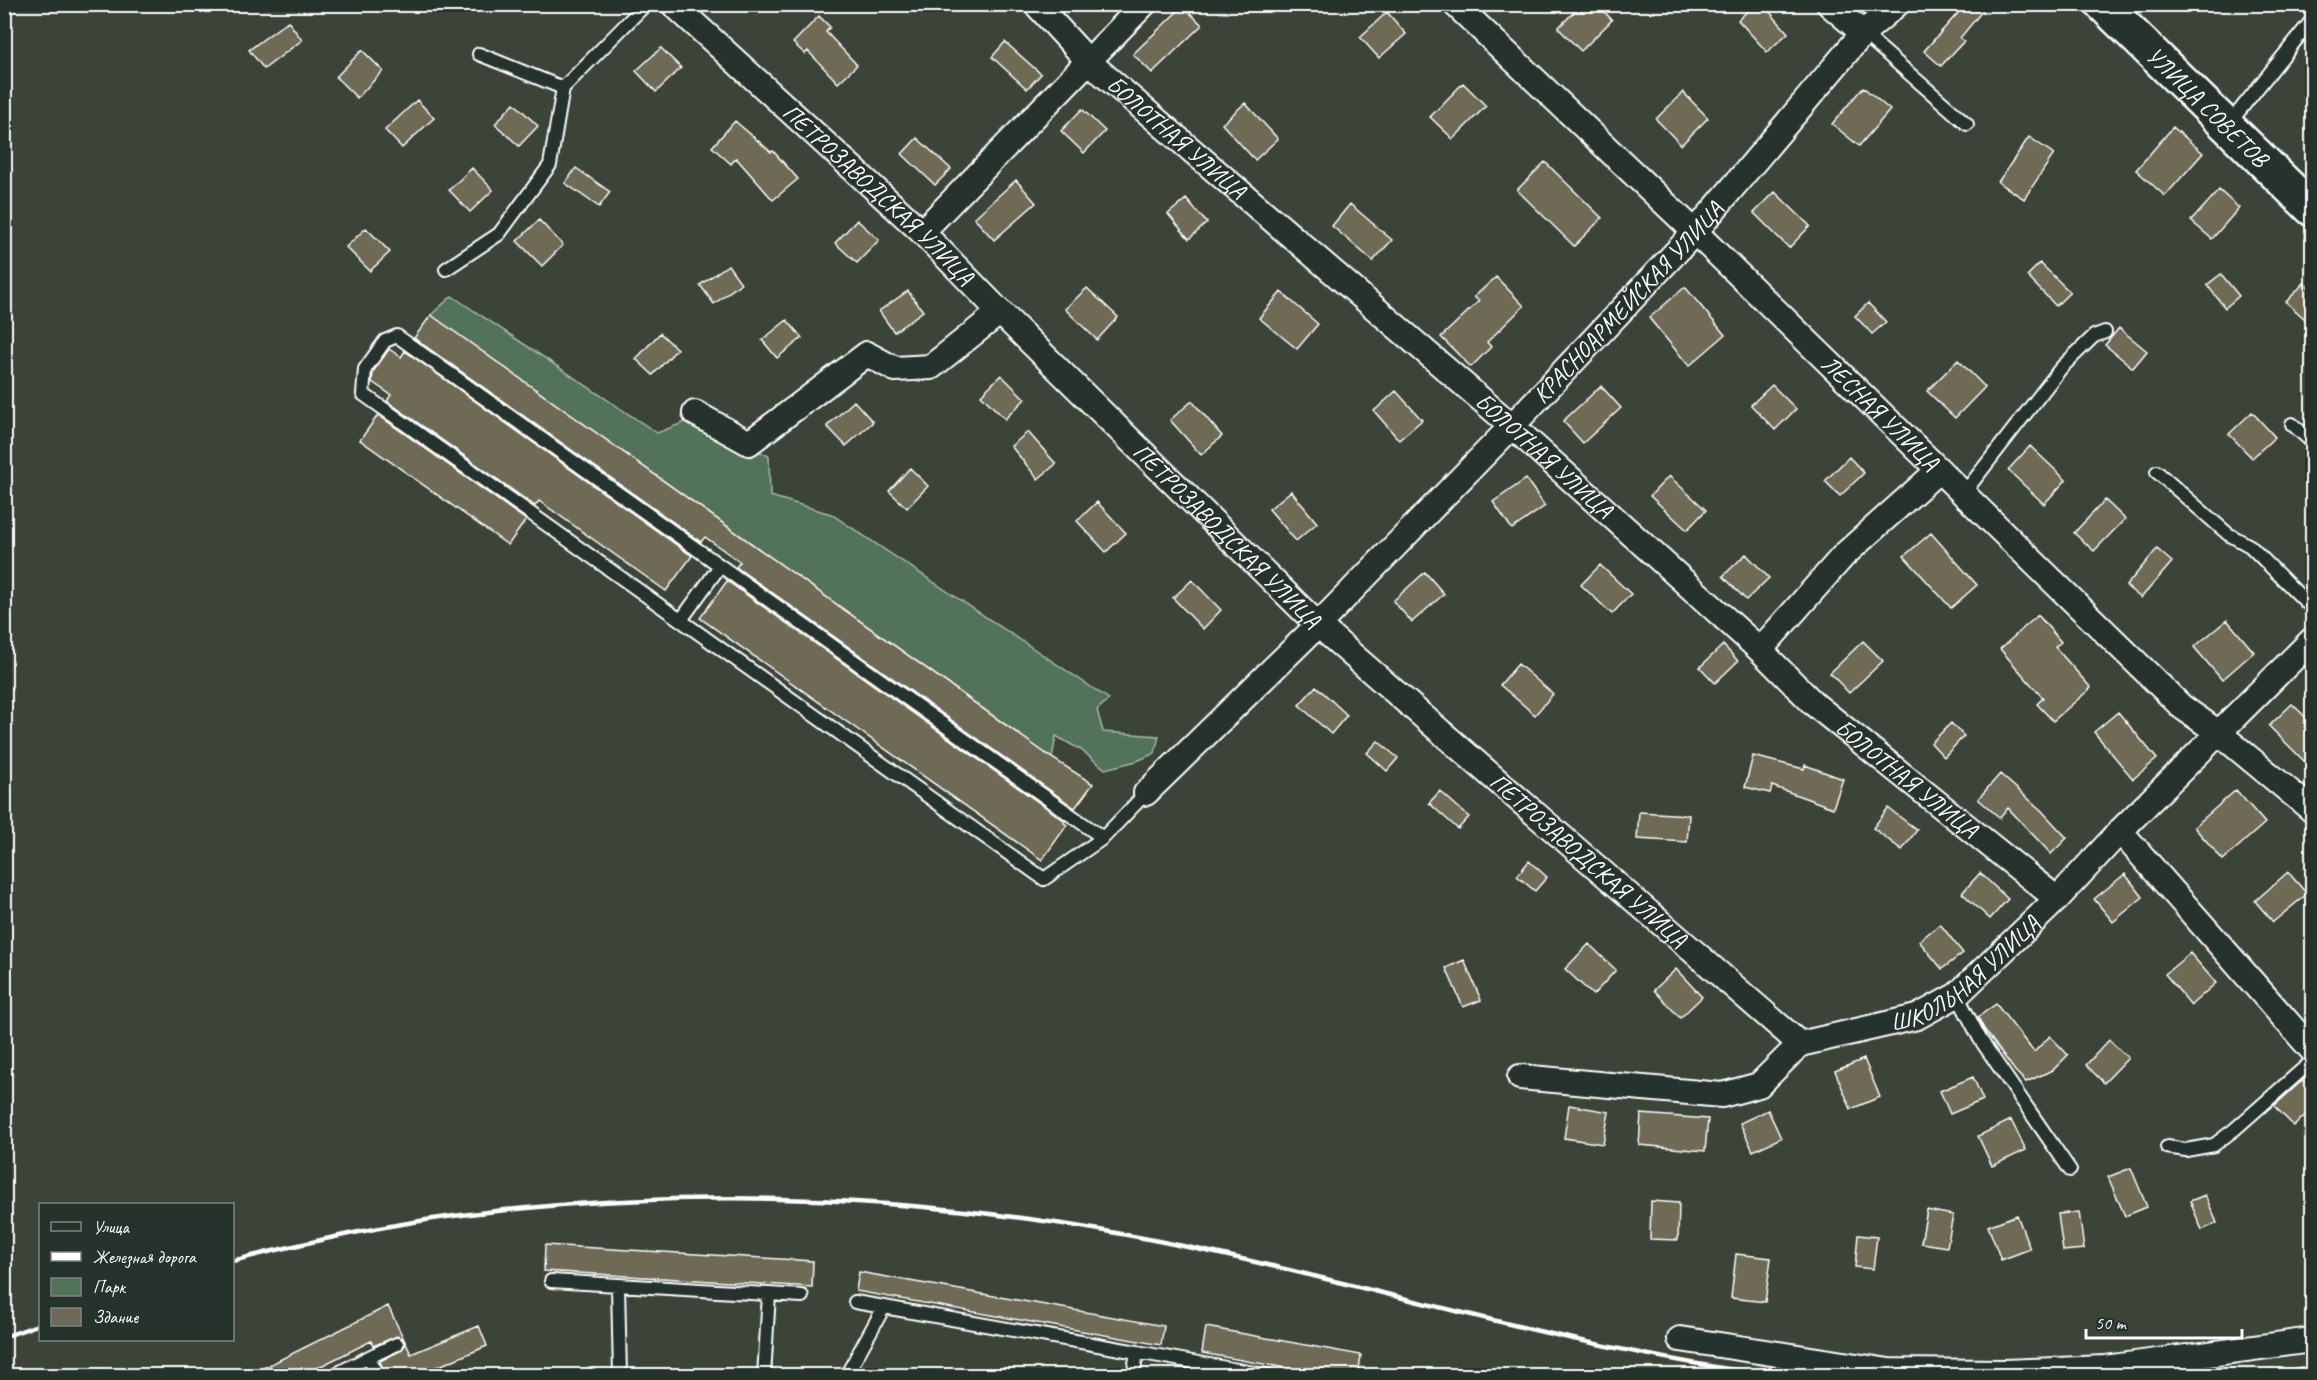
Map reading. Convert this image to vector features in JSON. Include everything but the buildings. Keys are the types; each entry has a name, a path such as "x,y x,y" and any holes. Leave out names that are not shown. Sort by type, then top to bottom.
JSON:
{"main road":[{"name":"УЛИЦА СОВЕТОВ","path":"2102,4 2313,209"}],"street":[{"name":"ПЕТРОЗАВОДСКАЯ УЛИЦА","path":"673,4 922,232 1000,312 1318,625 1800,1044"},
{"name":"БОЛОТНАЯ УЛИЦА","path":"1036,4 1089,62 1512,426 1760,650 1814,704 2057,899"},
{"path":"922,232 1144,4"},
{"name":"ЛЕСНАЯ УЛИЦА","path":"1455,4 1695,232 2182,707 2219,732 2313,810"},
{"path":"1829,4 1863,33"},
{"name":"КРАСНОАРМЕЙСКАЯ УЛИЦА","path":"1146,793 1318,625 1512,426 1695,232 1863,33 1897,4"},
{"path":"695,413 749,443 867,354 895,369 932,368 1000,312"},
{"path":"1760,650 1844,555 1939,470"},
{"name":"ШКОЛЬНАЯ УЛИЦА","path":"1800,1044 1917,1017 1957,995 2057,899 2120,831 2313,640"},
{"path":"2120,831 2313,1050"},
{"path":"1520,1077 1722,1095 1759,1085 1800,1044"},
{"path":"1680,1339 1889,1371 2005,1372 2105,1368 2313,1340"}],"lane":[{"path":"446,269 499,234 549,165 563,88 646,4"},
{"path":"2227,126 2313,20"},
{"path":"1863,33 1967,124"},
{"path":"479,54 563,88"},
{"path":"1964,493 2061,368 2094,336 2105,332"},
{"path":"1103,838 397,336 385,341 365,369 363,394 1044,879 1103,838 1146,793"},
{"path":"2292,424 2313,442"},
{"path":"2157,472 2228,534 2250,546 2313,608"},
{"path":"681,620 720,566"},
{"path":"1957,995 1980,1039 2070,1170"},
{"path":"2167,1146 2186,1150 2214,1145 2235,1130 2313,1061"},
{"path":"551,1281 802,1296"},
{"path":"618,1285 620,1376"},
{"path":"764,1376 769,1294"},
{"path":"855,1302 1271,1376"},
{"path":"846,1376 884,1307"},
{"path":"332,1376 397,1344"},
{"path":"1132,1376 1137,1352"},
{"path":"369,1358 377,1376"}],"green space":[{"path":"452,296 657,433 685,422 724,435 769,456 770,496 831,514 1109,699 1097,710 1103,732 1159,736 1155,753 1137,761 1105,769 1081,750 1056,736 1052,758 431,315"}],"railway":[{"path":"234,1261 423,1220 568,1205 650,1200 731,1199 813,1200 895,1205 976,1212 1138,1237 1297,1272 1614,1348 1775,1376"},
{"path":"4,1337 39,1324"},
{"path":"2259,1376 2312,1367"}]}
